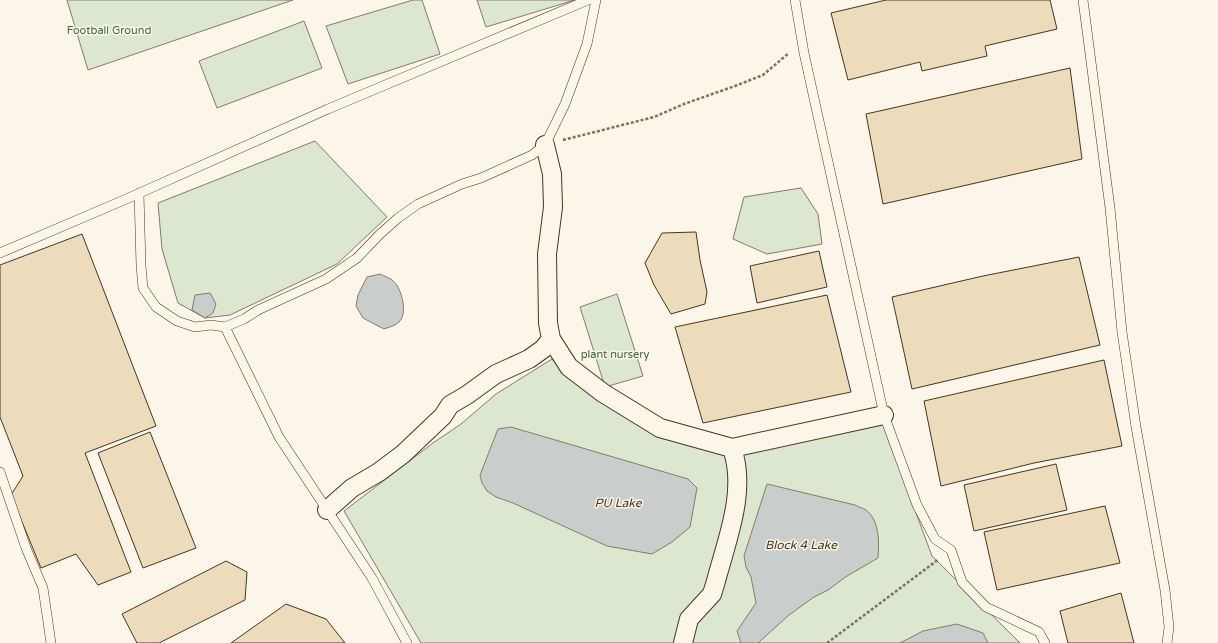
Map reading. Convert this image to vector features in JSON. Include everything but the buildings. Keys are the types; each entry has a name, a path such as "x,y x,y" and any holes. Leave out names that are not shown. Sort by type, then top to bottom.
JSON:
{"street":[{"path":"545,145 552,174 554,207 547,254 548,323 551,339 569,367 603,393 660,428 732,448 884,414"},
{"path":"327,510 352,488 379,472 403,454 443,416 450,405 467,395 496,374 529,358 543,349 551,339"},
{"path":"683,643 689,619 712,594 728,537 736,497 736,459 732,448"}],"lane":[{"path":"0,253 328,109 588,0"},
{"path":"139,193 143,288 156,307 177,321 195,327 211,325 225,327 244,319 258,310 326,279 357,258 398,218 418,204 532,155 545,145 565,104 587,44 596,0"},
{"path":"795,0 802,43 884,414 917,505 935,539 951,550 962,582 986,607 1039,632 1045,643"},
{"path":"1083,0 1136,427 1165,590 1169,627 1167,643"},
{"path":"225,327 279,437 372,578 407,643"},
{"path":"0,472 26,548 43,588 51,643"}],"path":[{"path":"545,145 654,117 684,104 763,75 802,43"},
{"path":"827,643 951,550"}],"green space":[{"name":"Football Ground","path":"67,0 293,0 88,70"},
{"path":"413,0 422,0 440,54 348,84 326,26"},
{"path":"477,0 575,0 486,27"},
{"path":"304,21 322,68 217,108 199,61"},
{"path":"315,141 387,217 337,264 230,315 205,318 178,303 162,249 158,203"},
{"path":"801,188 818,214 822,244 767,254 733,239 744,197"},
{"name":"plant nursery","path":"617,294 643,376 605,387 580,307"},
{"path":"552,359 650,430 746,449 881,419 932,556 1020,643 421,643 344,511 433,443 461,424 496,394"}],"water":[{"path":"380,274 391,279 397,285 403,302 402,318 399,322 384,329 363,318 356,306 358,295 367,277"},
{"path":"210,293 216,304 213,313 205,318 192,310 195,295"},
{"name":"PU Lake","path":"511,427 688,479 697,488 690,527 672,542 652,554 607,546 513,503 496,497 487,491 482,483 480,475 498,429"},
{"name":"Block 4 Lake","path":"767,484 855,505 866,510 874,520 878,532 878,558 847,576 828,590 814,597 789,615 758,643 741,643 737,631 756,603 751,577 746,567 744,556"},
{"path":"957,624 983,633 988,643 900,643 923,631"}]}
